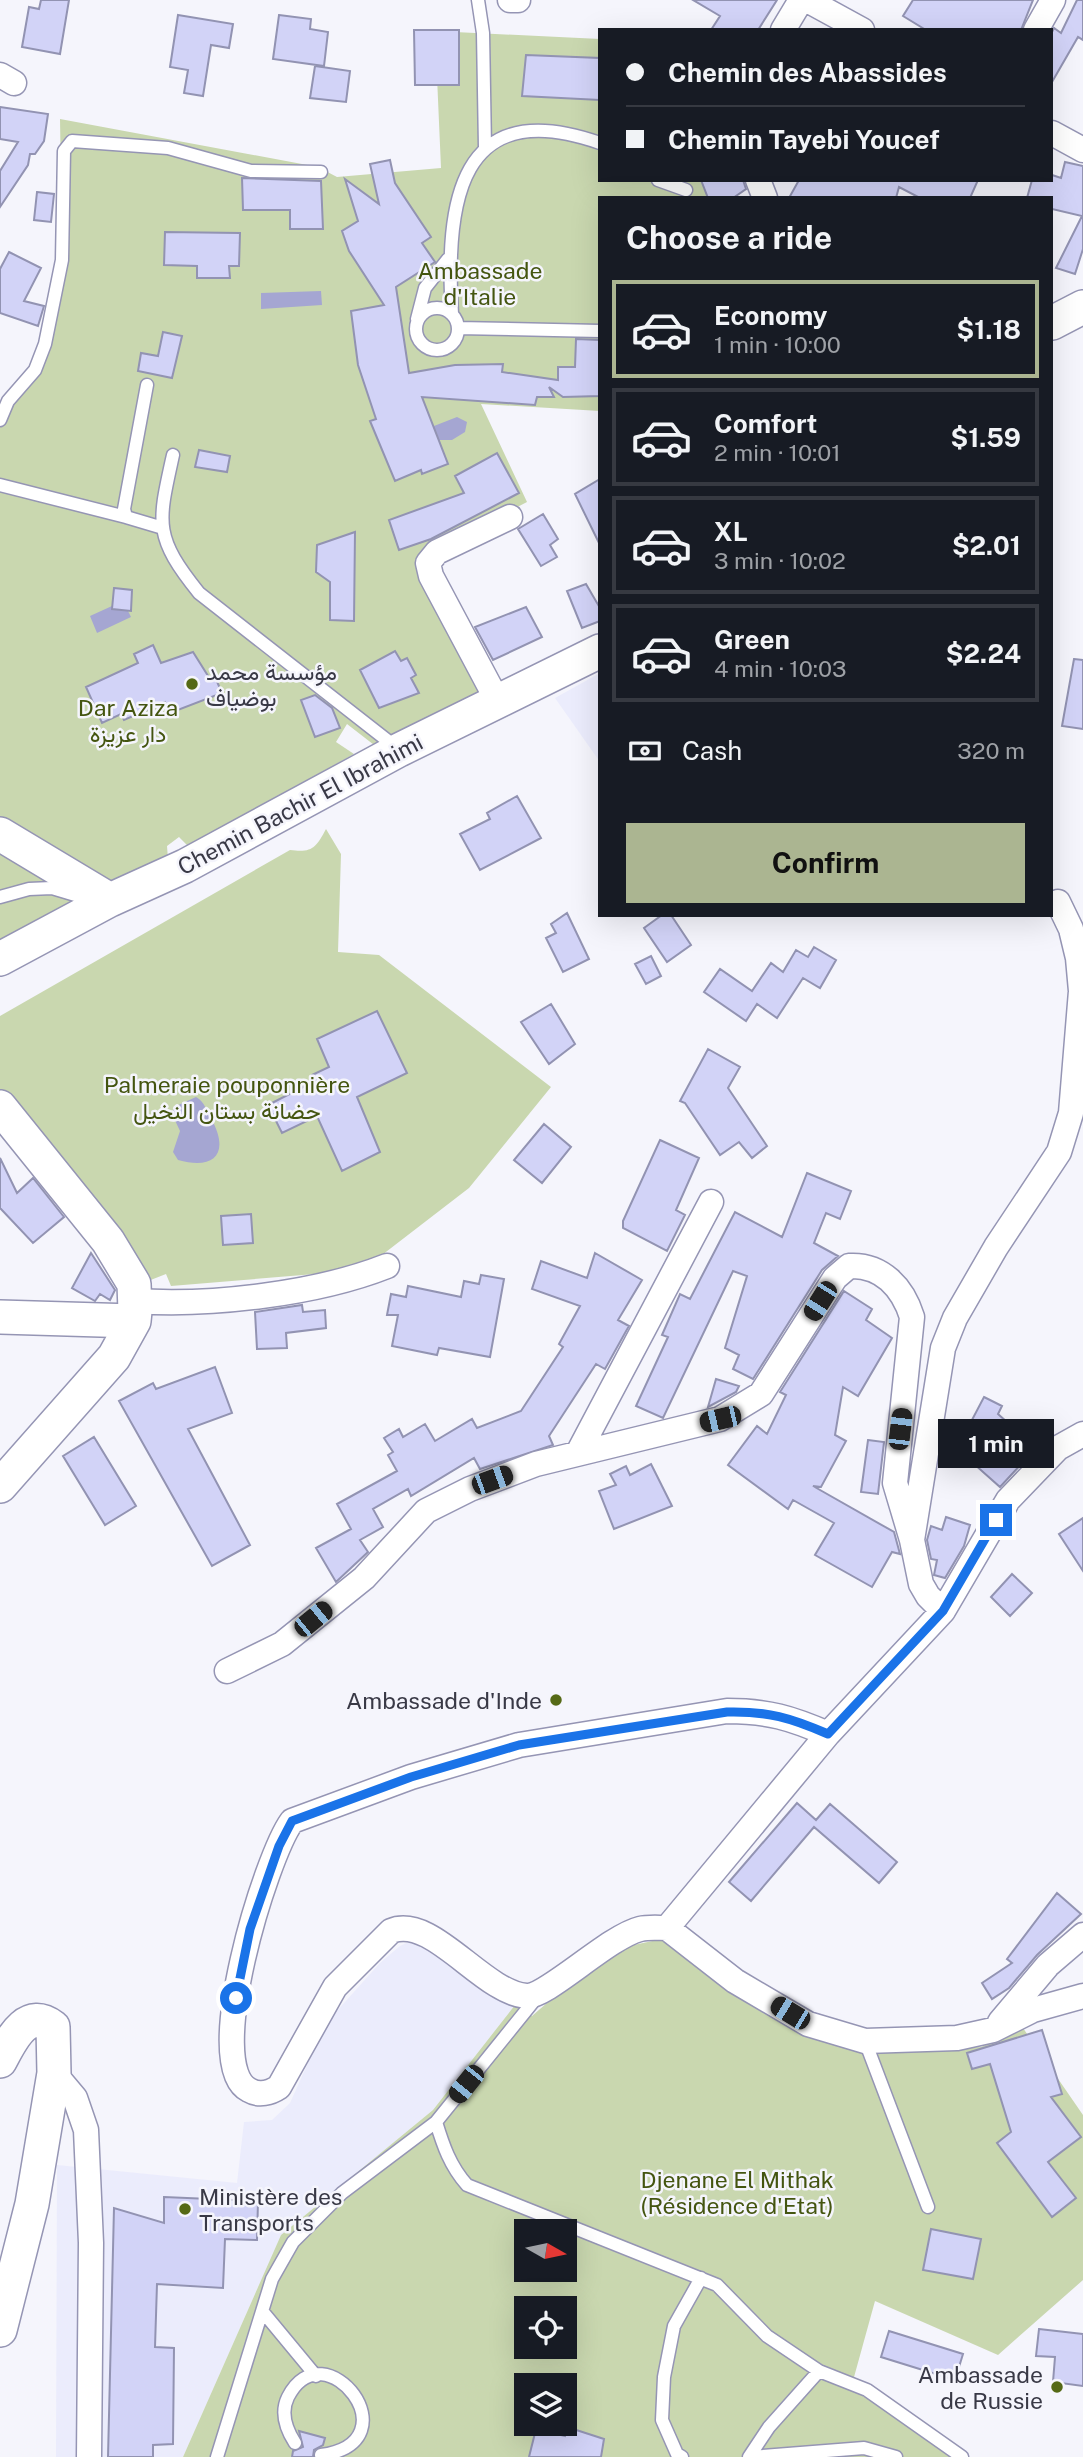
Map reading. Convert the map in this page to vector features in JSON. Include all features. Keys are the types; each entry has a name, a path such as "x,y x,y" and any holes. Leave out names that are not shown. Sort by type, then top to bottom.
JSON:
{"street":[{"path":"510,0 518,0"},
{"path":"784,28 801,0"},
{"path":"807,0 858,28"},
{"path":"1037,28 1053,0"},
{"path":"1053,134 1083,150"},
{"path":"497,700 431,576 428,563 437,552 510,517"},
{"name":"Chemin Bachir El Ibrahimi","path":"0,959 110,900 185,866 399,750 598,652"},
{"path":"0,834 110,900"},
{"path":"912,1540 943,1348 955,1318 1059,1152 1071,1112 1081,991 1078,958 1071,929 1058,901"},
{"path":"0,1107 107,1241 134,1284 134,1311 114,1357 0,1486"},
{"path":"578,1453 711,1202"},
{"path":"0,1317 134,1311 307,1289 387,1266"},
{"path":"227,1671 282,1644 364,1578 426,1511 492,1480 578,1453 720,1419 742,1408 761,1394 842,1270 849,1266 870,1267 900,1291 912,1317 913,1332 895,1483 912,1540 921,1584 928,1596 943,1611"},
{"path":"667,1928 828,1734 943,1611 1008,1500 1058,1448 1083,1434"},
{"path":"828,1734 786,1716 759,1711 727,1712 519,1745 411,1777 292,1821 279,1846 250,1929 240,1973 232,2023 235,2076 242,2086 254,2092 267,2092 279,2087 335,1987 397,1928 418,1929 503,1989 527,1997 542,1992 603,1946 641,1929 667,1928 735,1981 808,2024 865,2041 957,2038 993,2031 1033,2010 1083,1996"},
{"path":"993,2031 1048,1965 1083,1935"},
{"path":"0,2061 17,2030 27,2022 47,2022 55,2032 54,2073 32,2204 0,2330"},
{"path":"54,2073 75,2098 86,2130 91,2243 89,2457"}],"lane":[{"path":"478,0 483,33 485,148"},
{"path":"448,259 425,288 416,322 417,337 432,350 440,350 453,343 458,328 452,314 448,259 460,193 470,166 485,148 503,136 531,130 570,133 598,143"},
{"path":"0,420 8,401 35,370 45,344 62,260 64,151 72,141 168,148 251,171 321,172"},
{"path":"664,182 686,190"},
{"path":"416,322 425,311 432,308 452,314"},
{"path":"458,328 598,331"},
{"path":"126,517 124,509 147,385"},
{"path":"173,455 160,517 166,543 180,569 199,593 399,750"},
{"path":"0,485 163,528"},
{"path":"0,897 29,889 52,888 76,896 110,900"},
{"path":"218,2457 272,2279 293,2242 342,2193 436,2122 542,1992"},
{"path":"865,2041 928,2207"},
{"path":"436,2122 446,2154 467,2185 717,2285 767,2336 818,2371 867,2390 962,2457"},
{"path":"682,2457 677,2454 662,2420 664,2377 674,2326 701,2278"},
{"path":"263,2312 316,2376"},
{"path":"750,2457 769,2427 818,2371"},
{"path":"295,2443 285,2421 288,2398 295,2388 316,2376 345,2382 355,2392 362,2413 358,2434 349,2446 336,2453 321,2455"},
{"path":"750,2457 864,2448 896,2457"}],"shaded area":[{"path":"598,674 598,759 555,698"},
{"name":"Ministère des Transports","path":"414,1939 515,2005 433,2110 281,2235 183,2457 56,2457 57,2165 237,2183 244,2122 272,2120 290,2103 326,2023 380,1963 400,1946"}],"green space":[{"path":"435,31 598,39 598,182 719,182 728,196 598,196 598,411 481,404 527,502 415,560 485,697 378,748 347,724 336,742 354,754 189,847 179,837 167,846 168,859 114,890 0,818 0,409 36,356 56,273 61,179 60,119 318,167 337,177 441,168"},
{"name":"Palmeraie pouponnière حضانة بستان النخيل","path":"326,829 341,854 338,952 379,955 551,1087 469,1188 369,1265 315,1274 171,1286 166,1274 143,1283 0,1106 0,1016 290,850 304,851 312,848"},
{"path":"0,846 77,887 75,908 0,950"},
{"name":"Djenane El Mithak (Résidence d'Etat)","path":"662,1939 729,1982 914,2050 981,2047 1023,2028 1083,2115 1083,2280 998,2355 875,2301 851,2388 956,2457 183,2457 281,2235 433,2110 515,2005 532,2016 587,1968 624,1947"}],"water":[{"path":"321,291 322,305 261,309 261,293"},
{"path":"457,417 467,422 465,432 452,440 438,440 431,431 434,426"},
{"path":"123,601 131,617 97,633 90,616"},
{"path":"196,1097 206,1107 217,1132 219,1150 209,1161 191,1163 178,1160 173,1152 180,1131 172,1114 174,1107"}],"building":[{"path":"41,0 69,0 60,54 22,47 29,7 39,9"},
{"path":"693,0 777,0 759,28 712,28 720,16"},
{"path":"913,0 1033,0 1022,28 923,28 903,16"},
{"path":"1077,0 1083,0 1083,40 1078,37 1053,80 1054,28 1061,33"},
{"path":"178,15 233,24 229,48 211,45 203,96 184,93 188,70 170,67"},
{"path":"279,15 311,19 310,29 328,32 324,66 273,59"},
{"path":"414,30 459,30 459,85 415,85"},
{"path":"526,55 598,58 598,100 522,96"},
{"path":"315,66 350,71 346,102 310,98"},
{"path":"0,107 48,114 44,141 35,154 30,154 28,165 0,207 0,171 18,142 0,139"},
{"path":"390,160 395,183 431,237 422,243 435,262 396,287 409,373 455,365 503,364 502,372 558,380 558,367 575,367 576,339 598,340 598,396 563,397 549,387 554,397 537,397 535,405 422,397 448,464 422,474 421,470 395,481 370,421 376,419 358,365 351,311 384,305 349,251 342,231 358,221 345,179 379,204 370,164"},
{"path":"1065,162 1083,166 1083,249 1075,274 1056,268 1082,216 1053,209 1053,196 1028,196 1031,182 1053,182 1053,175 1061,178"},
{"path":"242,178 321,181 323,229 290,229 290,210 243,210"},
{"path":"702,182 744,182 746,189 736,196 707,196"},
{"path":"798,182 977,182 971,196 916,196 899,187 897,196 790,196"},
{"path":"37,192 54,194 51,222 34,220"},
{"path":"165,232 240,233 239,266 229,266 230,278 197,278 197,266 164,265"},
{"path":"9,252 41,268 24,301 44,306 38,326 0,313 0,269"},
{"path":"163,332 182,336 172,378 138,371 141,353 158,356"},
{"path":"199,450 230,456 227,472 195,467"},
{"path":"497,453 519,493 431,539 399,550 389,520 464,493 455,476"},
{"path":"598,480 598,541 575,494"},
{"path":"543,514 558,539 550,545 557,557 541,566 518,529"},
{"path":"355,532 354,621 330,620 330,582 316,572 317,545"},
{"path":"586,584 598,605 598,622 582,628 567,591"},
{"path":"114,588 132,590 131,611 112,609"},
{"path":"526,607 542,637 493,660 475,627"},
{"path":"153,645 161,663 193,652 210,679 215,677 222,693 170,713 165,702 124,720 121,714 102,723 86,687 138,663 134,654"},
{"path":"395,651 401,661 407,658 416,675 411,678 419,693 379,708 360,670"},
{"path":"1074,659 1083,660 1083,729 1062,726"},
{"path":"315,695 332,708 340,728 315,737 301,700"},
{"path":"517,796 541,838 480,870 460,834 490,819 487,813"},
{"path":"567,913 589,959 563,972 546,938 556,933 551,924"},
{"path":"659,917 672,917 691,945 667,962 644,928"},
{"path":"814,947 836,960 820,988 803,978 777,1018 757,1004 746,1021 704,992 720,969 752,991 771,963 783,972 796,950 808,957"},
{"path":"651,956 661,976 646,984 635,964"},
{"path":"551,1004 575,1044 549,1064 521,1022"},
{"path":"377,1011 407,1073 357,1097 380,1152 342,1171 317,1116 282,1133 268,1105 315,1081 312,1075 329,1067 317,1039"},
{"path":"708,1049 740,1067 728,1088 767,1146 752,1158 739,1142 720,1155 685,1103 680,1101"},
{"path":"544,1124 571,1147 542,1183 514,1160"},
{"path":"660,1140 699,1158 676,1210 685,1215 667,1251 623,1228 623,1221"},
{"path":"0,1158 17,1193 33,1178 64,1217 33,1243 0,1208"},
{"path":"807,1173 851,1191 840,1219 826,1213 814,1243 838,1256 822,1270 753,1379 733,1369 739,1355 725,1348 747,1276 733,1271 663,1418 636,1406 668,1337 662,1335 680,1294 690,1299 735,1212 782,1237"},
{"path":"251,1214 253,1243 223,1245 221,1216"},
{"path":"91,1253 115,1290 110,1300 100,1294 95,1301 72,1288"},
{"path":"595,1253 642,1280 618,1320 629,1326 605,1369 596,1364 549,1436 553,1445 480,1469 474,1458 411,1496 408,1489 373,1509 383,1527 360,1540 368,1552 336,1582 316,1548 351,1529 337,1504 397,1471 388,1455 393,1452 384,1438 399,1429 403,1437 425,1424 435,1441 472,1419 477,1428 521,1411 563,1347 559,1344 580,1306 532,1289 541,1261 587,1278"},
{"path":"481,1275 504,1279 490,1357 439,1348 437,1355 392,1346 398,1315 387,1315 391,1294 406,1297 408,1286 461,1297 464,1281 479,1284"},
{"path":"844,1291 872,1309 866,1320 892,1338 858,1396 843,1387 835,1435 846,1441 821,1487 813,1486 894,1532 900,1554 892,1552 872,1587 815,1555 834,1523 793,1500 788,1509 728,1465 757,1426 767,1434 786,1395 780,1392"},
{"path":"302,1305 303,1312 325,1310 326,1328 286,1333 287,1348 257,1349 255,1312"},
{"path":"215,1367 232,1413 188,1429 250,1545 212,1566 119,1401 153,1383 156,1389"},
{"path":"716,1379 739,1386 736,1392 708,1407"},
{"path":"984,1397 1002,1406 998,1414 1036,1448 1000,1487 974,1464 987,1449 963,1437"},
{"path":"94,1437 136,1506 105,1525 63,1456"},
{"path":"868,1440 884,1442 878,1494 861,1492"},
{"path":"651,1464 672,1506 614,1529 599,1491 616,1485 610,1474 626,1466 630,1475"},
{"path":"946,1517 970,1525 964,1546 945,1578 934,1575 937,1560 931,1559 927,1540 931,1526 942,1530"},
{"path":"1083,1518 1083,1571 1059,1534"},
{"path":"1012,1574 1032,1593 1010,1616 991,1597"},
{"path":"797,1803 816,1820 830,1804 897,1862 879,1883 814,1827 751,1901 729,1882"},
{"path":"1057,1893 1081,1914 1037,1955 1009,1988 992,1999 982,1983 1012,1963 1007,1959"},
{"path":"1042,2030 1062,2094 1051,2097 1081,2137 1048,2162 1076,2198 1052,2217 997,2143 1011,2132 990,2064 972,2069 967,2053"},
{"path":"164,2197 258,2201 257,2240 225,2239 223,2288 157,2284 155,2347 174,2348 173,2444 153,2445 153,2457 108,2457 114,2208 164,2223"},
{"path":"931,2229 981,2239 973,2279 923,2270"},
{"path":"1039,2329 1083,2334 1083,2386 1053,2382 1055,2357 1036,2356"},
{"path":"889,2331 963,2354 955,2380 881,2357"},
{"path":"577,2430 604,2439 601,2457 529,2457 534,2436 577,2436"},
{"path":"299,2431 325,2438 323,2445 314,2450 313,2457 292,2457 293,2451 303,2447"}],"place":[{"name":"مؤسسة محمد بوضياف","path":"192,684"},
{"name":"Ambassade d'Inde","path":"556,1700"},
{"name":"Ministère des Transports","path":"185,2209"},
{"name":"Ambassade de Russie","path":"1057,2387"}],"route":[{"path":"236,1998 250,1929 279,1846 292,1821 411,1777 519,1745 727,1712 759,1711 786,1716 828,1734 943,1611 996,1520"}],"park label":[{"name":"Ambassade d'Italie","path":"480,283"},
{"name":"Dar Aziza دار عزيزة","path":"128,720"}]}
